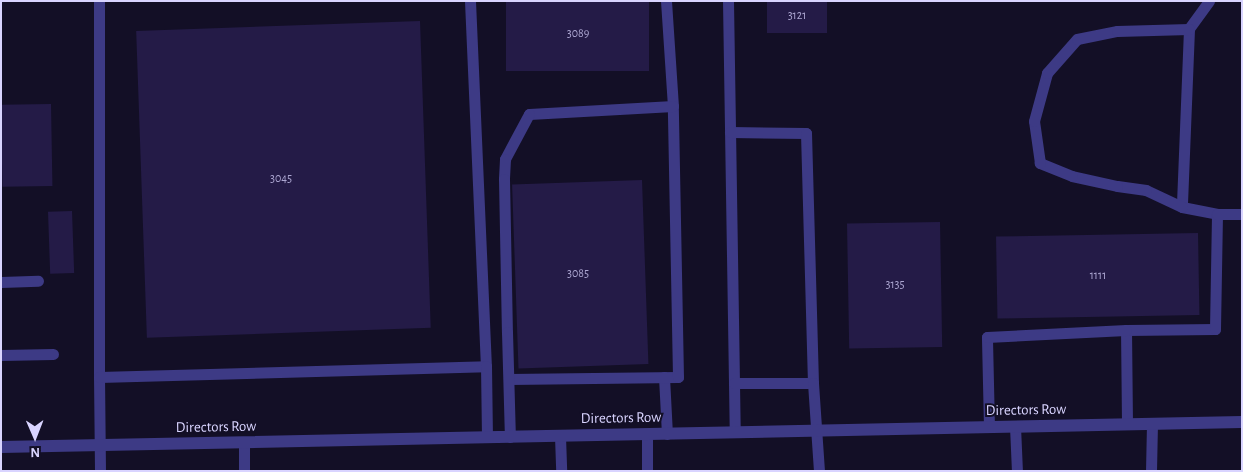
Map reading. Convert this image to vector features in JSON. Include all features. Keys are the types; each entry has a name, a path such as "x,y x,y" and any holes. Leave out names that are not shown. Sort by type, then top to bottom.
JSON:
{"street":[{"name":"Directors Row","path":"1,447 1242,422"}],"lane":[{"path":"99,1 100,471"},
{"path":"470,1 486,366 487,437"},
{"path":"509,379 678,376 673,106 666,1"},
{"path":"728,1 735,432"},
{"path":"1182,207 1189,30 1209,1"},
{"path":"1189,30 1117,31 1077,39 1046,73 1034,121 1040,163 1072,176 1146,190 1182,207 1217,214 1242,214"},
{"path":"510,437 505,159 530,114 673,106"},
{"path":"730,132 806,133 813,383 818,430 819,471"},
{"path":"989,427 987,337 1126,330 1215,329 1217,214"},
{"path":"1,282 38,281"},
{"path":"1126,330 1127,424"},
{"path":"1,354 54,354"},
{"path":"99,377 486,366"},
{"path":"664,377 667,434"},
{"path":"734,383 813,383"},
{"path":"1151,471 1152,424"},
{"path":"1015,426 1017,471"},
{"path":"647,434 647,471"},
{"path":"560,436 560,471"},
{"path":"244,442 244,471"}],"building":[{"path":"506,1 649,1 649,71 506,71"},
{"path":"767,1 827,1 827,33 767,33"},
{"path":"420,21 431,328 147,338 136,31"},
{"path":"51,104 52,186 2,187 1,105"},
{"path":"642,180 648,364 519,368 512,185"},
{"path":"72,211 74,273 50,274 48,212"},
{"path":"940,222 942,347 849,349 847,224"},
{"path":"1198,233 1199,315 997,319 996,237"}]}
